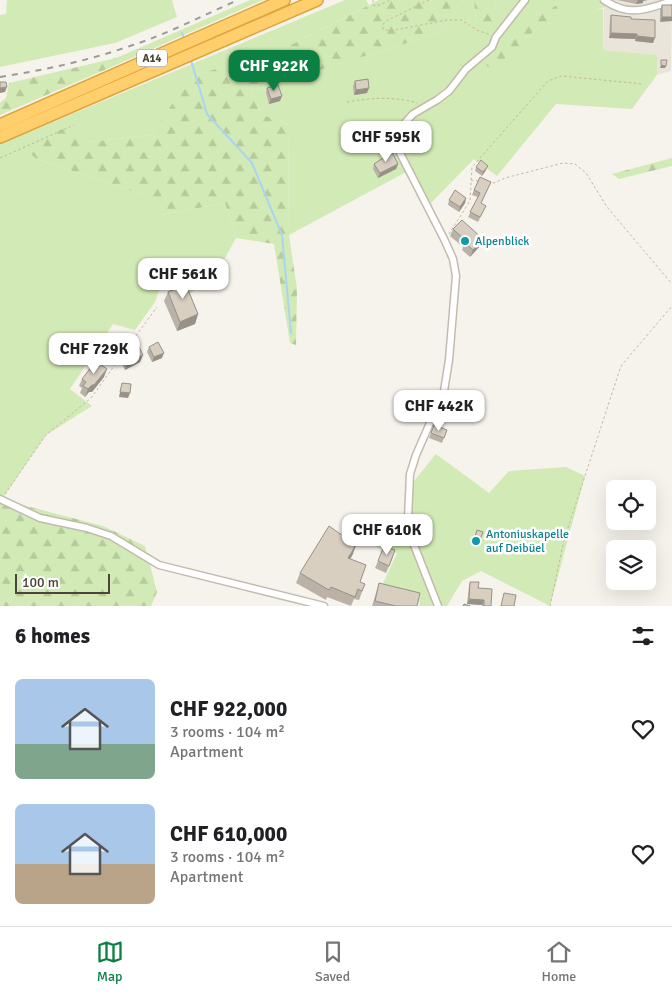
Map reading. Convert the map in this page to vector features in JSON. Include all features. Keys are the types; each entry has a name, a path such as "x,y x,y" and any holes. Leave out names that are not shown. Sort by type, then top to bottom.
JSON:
{"highway":[{"name":"A14","path":"0,125 284,0"},
{"name":"A14","path":"0,137 317,0"}],"street":[{"path":"438,606 414,545 408,518 410,474 416,455 444,391 449,360 456,276 453,260 399,151 400,134 404,124 413,114 450,91 466,69 492,47 496,37 525,0"},
{"path":"604,0 618,8 632,11 645,10 672,1"},
{"path":"1,499 40,518 87,528 111,536 159,565 324,606"}],"path":[{"path":"373,0 376,6 391,0"},
{"path":"429,0 388,20 383,24 383,29 390,31 447,20 461,20 477,30 496,37"},
{"path":"444,241 470,201 472,167 548,81 561,76 643,84"},
{"path":"347,102 366,98 387,98 415,102 424,107"},
{"path":"0,158 74,125"},
{"path":"470,180 494,183 505,178 563,163 575,164 586,174 607,207 672,284"},
{"path":"550,606 564,540 621,366 672,306"},
{"path":"1,499 46,435 91,398 156,307"}],"shaded area":[{"path":"601,0 672,0 671,71 657,75 656,55 603,50 604,4"}],"green space":[{"path":"7,0 172,0 177,17 115,43 0,67 0,15 6,14"},
{"path":"250,0 263,0 116,65 116,58"},
{"path":"345,0 366,0 369,5 277,52 191,76 151,135 89,142 65,129 22,147 37,159 146,196 161,215 225,203 236,238 214,278 189,294 182,276 162,283 155,302 135,330 113,324 70,389 92,406 46,435 2,499 0,499 0,144"},
{"path":"379,0 464,0 439,33 252,91 261,114 288,125 289,235 297,289 296,345 290,343 274,244 236,238 225,203 161,215 150,210 146,196 37,159 21,147 65,128 89,142 151,135 191,76 277,52"},
{"path":"464,0 474,0 476,23 491,28 496,0 604,0 611,5 596,10 603,9 603,50 657,55 657,75 632,109 556,104 497,176 474,159 427,207 408,171 289,235 288,125 261,114 252,91 439,33","holes":["557,6 557,22 539,26 519,45"]},
{"path":"474,0 496,0 491,29 476,23"},
{"path":"557,6 557,22 539,26 494,69 480,63 528,14"},
{"path":"116,58 116,65 0,115 0,103 6,98 9,83"},
{"path":"672,158 672,166 619,179 612,174"},
{"path":"436,454 489,493 509,471 566,467 585,476 550,606 481,571 462,581 447,606 419,606 420,602 380,590 397,553 376,547 408,518 410,486"},
{"path":"0,499 103,526 145,546 157,592 151,606 0,606"}],"building":[{"path":"662,5 672,5 672,17 662,17"},
{"path":"611,15 631,17 631,19 655,20 655,38 637,36 637,34 611,33"},
{"path":"661,60 667,60 666,66 661,65"},
{"path":"368,79 369,88 356,90 355,81"},
{"path":"0,82 6,82 7,87 0,88"},
{"path":"278,85 282,96 271,99 267,88"},
{"path":"392,152 398,164 380,173 374,164"},
{"path":"481,160 488,166 483,172 476,167"},
{"path":"480,177 491,182 481,203 486,206 480,217 470,212 480,193 474,190"},
{"path":"455,190 466,198 460,207 449,200"},
{"path":"462,220 483,239 473,250 453,229"},
{"path":"183,271 186,277 183,278 198,314 180,322 168,292 182,286 176,275"},
{"path":"158,342 164,353 154,357 149,347"},
{"path":"138,345 143,355 127,363 122,353"},
{"path":"96,361 107,369 94,385 88,389 83,386 86,382 82,379"},
{"path":"122,383 131,384 130,393 120,392"},
{"path":"434,425 447,430 444,438 431,433"},
{"path":"329,526 356,545 348,558 366,565 360,582 365,584 362,591 358,589 355,597 331,587 329,590 300,573"},
{"path":"477,530 483,532 479,542 474,540"},
{"path":"384,546 395,550 389,566 378,561"},
{"path":"470,582 479,582 478,588 492,589 491,606 484,606 484,600 469,599"},
{"path":"379,583 420,593 417,606 396,606 375,601"},
{"path":"504,593 516,595 514,606 501,606"}],"waterway":[{"path":"182,33 184,38"},
{"path":"191,60 207,114 252,163 282,235 291,333"}],"railway":[{"path":"0,77 65,64 114,51 157,36 238,0"}],"place":[{"name":"Alpenblick","path":"465,241"},
{"name":"Antoniuskapelle auf Deibüel","path":"476,541"}]}
